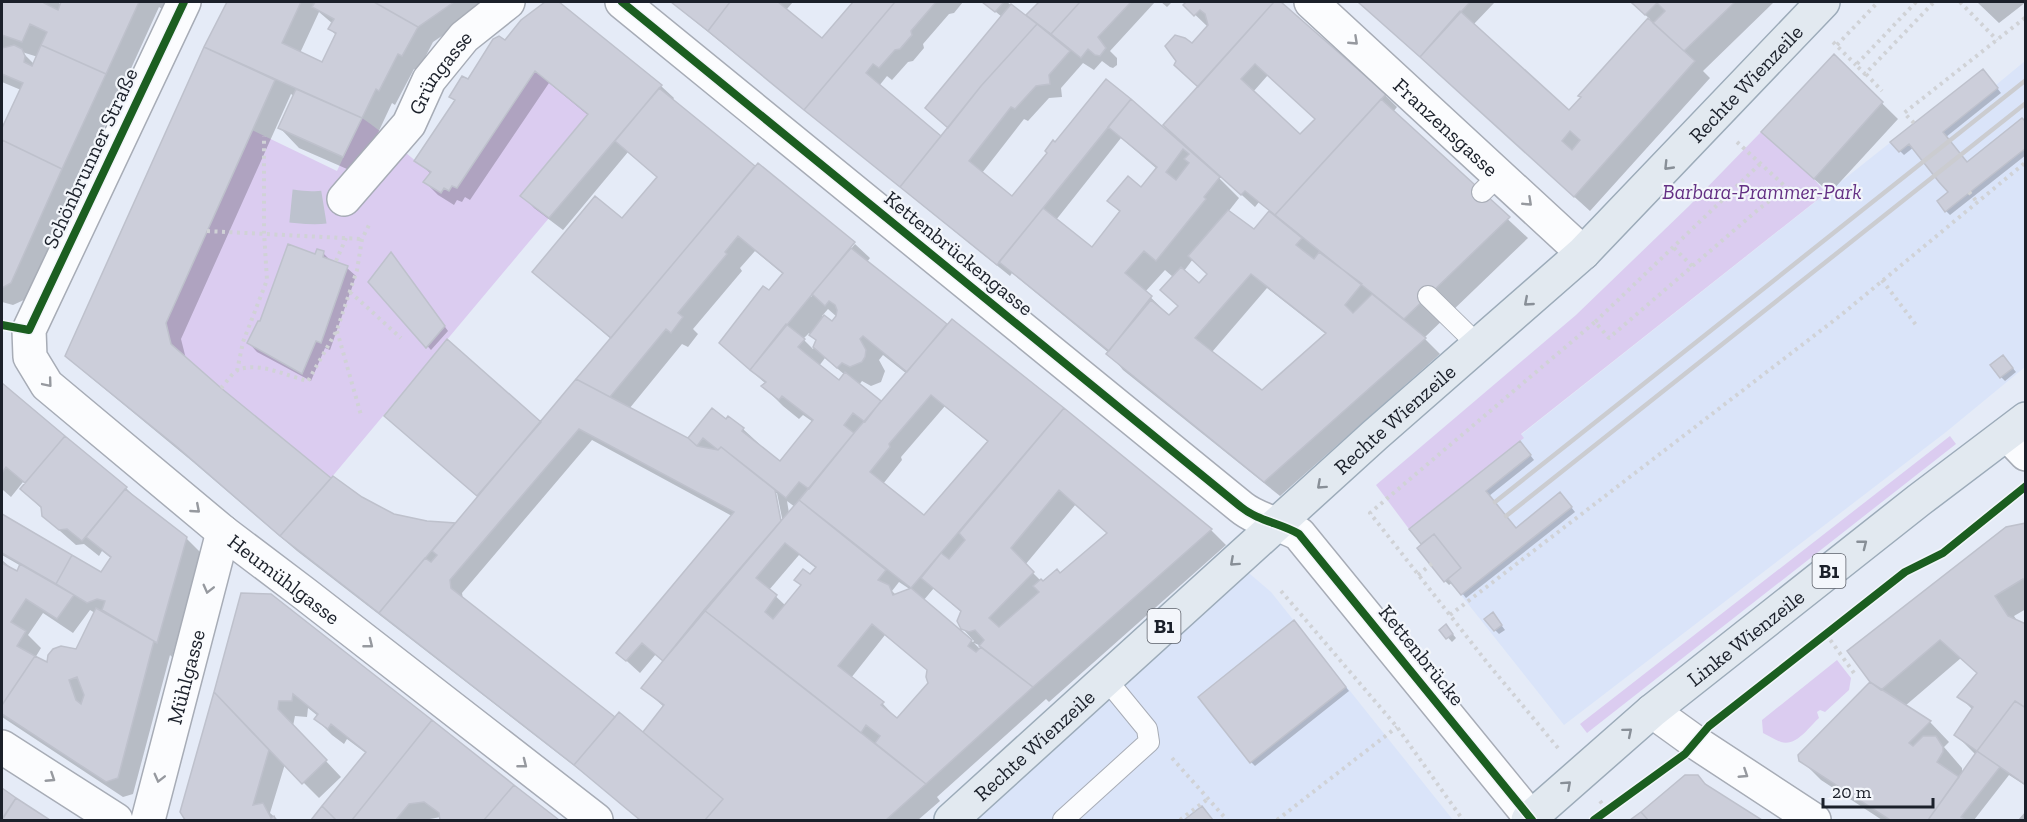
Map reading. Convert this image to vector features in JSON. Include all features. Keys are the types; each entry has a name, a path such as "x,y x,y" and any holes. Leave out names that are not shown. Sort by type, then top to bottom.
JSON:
{"main road":[{"name":"Rechte Wienzeile","path":"951,820 1375,435 1583,253 1823,2"},
{"name":"Linke Wienzeile","path":"1529,819 1652,711 1919,500 2019,436"}],"street":[{"name":"Schönbrunner Straße","path":"15,327 184,2"},
{"name":"Grüngasse","path":"344,200 409,124 429,80 464,37 508,2"},
{"name":"Kettenbrückengasse","path":"622,2 1241,507 1250,514 1278,524"},
{"name":"Franzensgasse","path":"1311,2 1491,184 1583,253"},
{"name":"Heumühlgasse","path":"15,327 47,385 223,532 596,820"},
{"name":"Kettenbrücke","path":"1278,524 1299,534 1307,542 1529,819"},
{"name":"Mühlgasse","path":"148,820 223,532"},
{"path":"1652,711 1814,820"},
{"path":"2,747 116,820"}],"lane":[{"path":"1428,296 1479,345"},
{"path":"1063,820 1149,742 1147,729 1106,679"}],"path":[{"path":"1878,2 1837,45 1882,91"},
{"path":"1856,65 1916,2"},
{"path":"1865,74 1934,2"},
{"path":"1960,2 1997,40"},
{"path":"1914,123 1904,113 2025,17"},
{"path":"1595,322 1609,338 1787,188 1712,119"},
{"path":"221,388 237,370 243,342 267,280 264,233 264,136"},
{"path":"1450,615 1841,315 2025,162"},
{"path":"1617,803 1604,812 1579,775 1370,513 1595,322 1761,163"},
{"path":"1969,192 1977,202"},
{"path":"237,370 259,366 308,381 337,330 357,270 362,239 372,220"},
{"path":"207,231 362,239"},
{"path":"336,261 346,238"},
{"path":"1674,248 1692,266"},
{"path":"1882,280 1916,325"},
{"path":"350,292 400,338"},
{"path":"337,330 362,415"},
{"path":"1418,575 1434,562"},
{"path":"1281,591 1397,727 1463,820"},
{"path":"1817,641 1835,627"},
{"path":"1826,634 1854,673"},
{"path":"1277,820 1397,727"},
{"path":"1147,729 1227,820"},
{"path":"1180,820 1209,798"}],"shaded area":[{"path":"2025,61 2025,367 1946,432 1564,725 1461,595 1486,491 1475,477 1520,441 1521,435 1983,69 1996,85"},
{"path":"1236,562 1271,592 1453,820 957,820"}],"green space":[{"path":"535,71 588,114 520,195 549,218 331,478 171,344 166,323 252,130 337,171 362,118 431,172 424,182 441,193 444,188 449,191 452,186 457,188"},
{"name":"Barbara-Prammer-Park","path":"1761,132 1814,179 1826,193 1521,434 1524,438 1409,529 1376,485 1576,315 1689,206"},
{"path":"1950,436 1956,444 1587,733 1580,724"},
{"path":"1837,660 1851,678 1849,690 1825,712 1820,710 1817,712 1819,718 1792,742 1781,742 1763,733 1762,720"}],"building":[{"path":"2,2 44,2 58,10 61,2 139,2 106,74 41,45 47,32 30,24 22,42 2,35"},
{"path":"227,2 301,2 282,43 322,62 336,33 328,29 334,19 312,7 315,2 374,2 418,27 402,56 398,54 379,91 376,89 362,118 204,47"},
{"path":"374,2 454,2 418,27"},
{"path":"545,2 559,2 662,85 549,218 520,196 588,114 535,71 457,188 452,186 449,191 444,188 441,193 423,182 431,172 414,161 455,100 449,97 462,76 468,79 493,39 499,36 505,40 521,20"},
{"path":"671,2 730,2 708,31"},
{"path":"730,2 778,2 822,38 853,2 895,2 804,110 708,31"},
{"path":"895,2 936,2 911,31 912,35 900,49 895,50 879,68 873,64 866,73 941,136 900,187 804,110"},
{"path":"982,2 1004,2 995,12"},
{"path":"1039,2 1080,2 1051,34 1026,15"},
{"path":"1080,2 1131,2 1098,37 1106,48 1100,56 1088,49 1081,58 1051,34"},
{"path":"1186,2 1274,2 1198,87 1174,65 1176,61 1165,46 1175,35 1192,43 1208,25 1205,14 1200,10 1194,16 1183,5"},
{"path":"1274,2 1281,2 1386,94 1275,215 1245,191 1241,195 1163,125","holes":["1255,64 1315,119 1300,134 1241,79"]},
{"path":"1358,2 1470,2 1420,57"},
{"path":"1631,2 1735,2 1684,51 1653,23 1665,11 1657,3 1645,15"},
{"path":"1011,4 1037,24 981,86 948,128 925,108"},
{"path":"1460,11 1569,110 1581,97 1578,96 1648,18 1695,61 1574,197 1420,57","holes":["1570,131 1580,140 1572,150 1562,141"]},
{"path":"1037,24 1070,51 1049,75 1050,84 1036,86 1015,109 1011,107 969,161 1012,196 1047,153 1045,151 1053,140 1055,142 1106,79 1131,99 997,265 900,187 981,86"},
{"path":"14,45 22,49 25,56 24,62 32,66 41,45 106,74 62,169 2,140 2,128 23,83 2,74 2,48"},
{"path":"204,47 275,80 166,323 171,344 331,478 280,536 176,446 65,356"},
{"path":"1834,54 1883,102 1814,179 1761,132"},
{"path":"1983,69 1998,88 1943,132 1967,162 2022,118 2026,122 2026,148 1945,212 1937,201 1948,192 1909,144 1899,152 1890,142"},
{"path":"659,88 755,166 611,338 532,272 595,196 622,218 657,177 615,141"},
{"path":"296,89 362,118 343,157 278,128"},
{"path":"1131,99 1220,177 1204,197 1206,199 1156,261 1144,251 1125,273 1152,296 1109,351 999,262 1043,208 1092,247 1120,211 1107,201 1128,176 1141,187 1157,167 1108,127","holes":["1183,149 1189,154 1184,159 1189,163 1176,180 1166,172"]},
{"path":"1381,99 1510,217 1404,319 1275,215"},
{"path":"2,140 62,169 11,283 2,288"},
{"path":"758,163 855,242 750,370 719,343 763,286 769,290 783,273 738,236 725,252 727,254 678,313 683,317 671,333 666,329 610,397 576,379"},
{"path":"1228,210 1254,229 1269,211 1302,238 1296,245 1314,259 1319,252 1362,284 1345,305 1353,313 1372,294 1426,338 1264,482 1106,354 1151,300 1169,315 1178,306 1160,290 1181,267 1199,283 1207,274 1188,256","holes":["1251,274 1326,333 1262,390 1195,338"]},
{"path":"288,244 315,254 317,249 324,251 323,257 348,266 321,343 316,341 302,374 247,343 260,321"},
{"path":"851,248 947,324 907,372 863,336 860,339 866,350 865,357 862,362 850,367 842,363 837,368 813,347 816,340 809,335 824,315 832,321 837,310 835,305 829,301 825,306 812,294"},
{"path":"391,252 445,326 426,348 368,282"},
{"path":"952,319 1064,408 911,588 799,500","holes":["931,395 988,441 924,515 870,472 890,447 889,444"]},
{"path":"786,324 805,339 798,347 805,353 839,380 845,372 881,401 865,422 853,413 844,425 854,433 809,489 799,482 786,498 721,447 718,450 703,438 697,446 688,438 712,408 726,419 728,416 744,428 742,431 780,461 813,420 782,396 779,400 761,386 766,382 750,370"},
{"path":"447,339 541,422 477,496 384,416"},
{"path":"2003,355 2013,368 2000,378 1990,365"},
{"path":"576,379 688,438 697,446 718,450 721,447 775,490 781,521 663,661 642,643 626,661 616,653 734,512 579,429 450,580 451,588 615,717 574,765 379,613 425,558 431,562 437,555 432,551"},
{"path":"2,383 65,436 25,483 6,467 2,473"},
{"path":"1064,408 1212,529 1033,687 979,646 984,640 975,630 969,632 961,629 957,621 961,611 921,578 941,553 949,559 965,540 959,533","holes":["1059,490 1107,533 1060,573 1057,569 1043,581 1041,579 1033,586 1039,592 999,627 989,618 1034,572 1011,548"]},
{"path":"65,436 127,487 82,541 67,529 59,530 42,516 41,507 20,489"},
{"path":"1520,441 1531,455 1486,491 1516,528 1560,492 1572,507 1461,595 1448,579 1461,568 1434,534 1421,544 1409,529"},
{"path":"333,476 362,497 394,514 427,521 455,523 379,613 280,536"},
{"path":"125,489 187,537 157,643 102,610 105,601 97,599 87,603 56,584 72,555 101,572 111,557 86,537"},
{"path":"799,500 886,570 878,580 889,585 893,595 911,588 972,640 968,646 976,652 981,647 1033,687 926,784 875,743 880,736 866,725 861,733 704,610","holes":["785,543 816,567 810,574 803,569 794,580 801,585 773,619 765,612 777,595 756,578","872,624 927,670 928,683 897,718 881,705 884,702 838,666"]},
{"path":"2,514 72,555 56,584 2,553"},
{"path":"2026,523 2026,581 2023,579 1995,596 2008,616 2026,624 2026,708 2015,701 1977,751 1954,735 1973,707 1957,697 1977,673 1940,640 1881,690 1870,682 1847,651 2006,527"},
{"path":"1434,534 1461,568 1444,582 1417,548"},
{"path":"2,563 17,571 20,564 74,595 57,619 26,599 11,622 26,631 17,646 35,656 2,705"},
{"path":"241,593 271,594 432,720 352,820 336,820 322,806 366,752 331,724 328,729 314,719 318,714 293,694 292,701 279,701 278,709 327,760 302,784 214,692"},
{"path":"96,608 154,641 118,778 106,782 2,714 2,705 35,656 47,662 48,655 53,649 61,646 76,649","holes":["77,677 84,695 81,704 76,700 69,680"]},
{"path":"704,610 926,784 886,820 705,820 723,799 643,732 664,705 641,688"},
{"path":"1493,612 1502,625 1494,631 1484,619"},
{"path":"1294,620 1346,687 1250,763 1198,697"},
{"path":"1446,624 1453,634 1446,639 1439,630"},
{"path":"1870,682 1931,721 1909,743 1913,746 1923,736 1936,736 1943,747 1943,752 1937,762 1959,777 1928,820 1890,820 1799,761 1798,755"},
{"path":"214,692 269,750 253,805 263,803 271,818 274,816 276,820 185,820 180,812"},
{"path":"2015,701 2026,708 2026,785 1977,751"},
{"path":"619,712 723,799 705,820 640,820 574,765"},
{"path":"432,720 514,785 484,820 440,820 439,813 424,802 409,804 396,820 352,820"},
{"path":"1977,751 2000,767 1961,817 1966,820 1928,820"},
{"path":"1685,775 1698,775 1705,784 1762,820 1648,820 1641,812"},
{"path":"514,785 559,820 484,820"},
{"path":"2,788 16,798 2,819"},
{"path":"16,798 50,820 2,820"},
{"path":"322,806 336,820 311,820"},
{"path":"1202,806 1213,820 1184,820"},
{"path":"1641,812 1648,820 1630,820"}],"tunnel":[{"path":"291,206 325,207 344,199"}],"railway":[{"path":"1495,502 2026,80"},
{"path":"1506,516 2026,103"}],"cycle path":[{"path":"2,325 29,330 184,2"},
{"path":"622,2 1241,507 1255,516 1299,534 1532,820"},
{"path":"1594,820 1685,754 1709,726 1905,572 1943,553 2026,486"}]}
